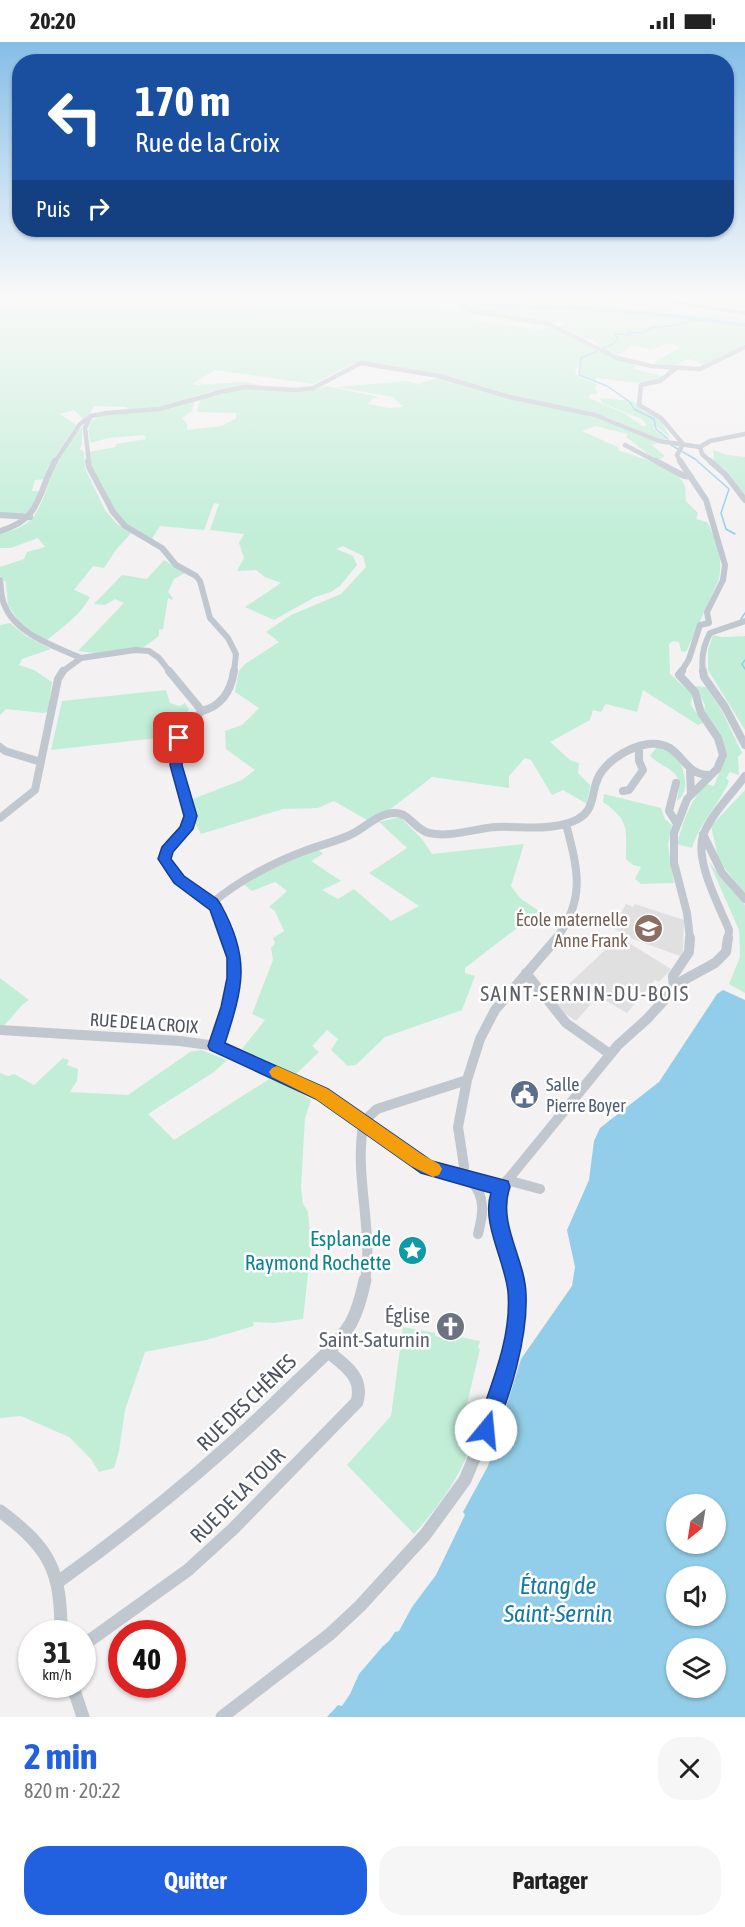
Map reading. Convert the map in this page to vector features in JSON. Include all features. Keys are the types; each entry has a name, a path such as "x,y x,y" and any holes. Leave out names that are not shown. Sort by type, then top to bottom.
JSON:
{"street":[{"path":"0,531 19,526 30,517 39,505 52,468 80,424 91,417 163,409 206,394 243,387 299,390 314,388 335,376"},
{"path":"443,376 510,397 595,415 654,440 670,443 680,449 700,447 710,441 745,434"},
{"path":"666,376 660,381 641,385 639,405 662,418 677,438 680,449 678,459 706,500 725,565 723,580 707,612 709,623 716,629"},
{"path":"91,417 86,428 89,467 113,512 125,526 162,548 176,565 196,576 200,581 210,618 236,652 232,683 228,693 214,708 202,711 188,724 179,738 176,765 190,816 186,829 167,850 165,859 179,880 212,903 231,944 235,968 229,1007 216,1046"},
{"path":"670,443 677,438"},
{"path":"626,445 684,476 691,477"},
{"path":"700,447 702,454 725,474 745,500"},
{"path":"0,515 30,517"},
{"path":"0,580 4,604 15,622 39,639 81,658"},
{"path":"745,621 716,629 710,633 704,644 702,671 745,745"},
{"path":"674,988 673,976 689,952 690,937 674,862 673,841 683,806 691,794 720,765 723,755 721,744 703,718 695,692 679,675 689,659 700,625 709,623"},
{"path":"0,818 35,790 58,680 64,669 81,658 135,650 149,651 159,658 202,711"},
{"path":"212,903 237,882 312,849 346,837 391,813 401,814 420,829 432,834 499,827 547,827 566,824 576,820 590,807 597,780 607,766 639,746 660,744 681,753 690,771 691,794"},
{"path":"623,791 631,788 643,770 639,761 639,746"},
{"path":"2,751 41,762"},
{"path":"690,771 696,775 709,775"},
{"path":"481,1197 502,1184 610,1054 647,1019 674,988 682,981 715,963 726,952 729,946 727,922 700,850 703,834 715,814 745,776"},
{"path":"676,783 669,811 677,824"},
{"path":"478,1234 483,1212 481,1197 478,1187 466,1178 459,1143 459,1125 467,1080 493,1012 556,942 576,904 579,878 577,861 566,824"},
{"path":"703,834 722,873 745,899"},
{"path":"526,973 566,1023 610,1054"},
{"name":"RUE DE LA CROIX","path":"0,1030 180,1041 216,1046 309,1087 422,1165 466,1178 540,1189"},
{"path":"363,1123 377,1109 467,1080"},
{"name":"RUE DES CHÊNES","path":"58,1582 163,1505 245,1432 344,1332 358,1306 368,1262 363,1123"},
{"path":"222,1717 330,1634 360,1606 425,1535 465,1480 486,1430 512,1348 517,1321 517,1292 514,1274 499,1225 497,1204 502,1184"},
{"path":"483,1212 497,1204"},
{"name":"RUE DE LA TOUR","path":"96,1636 188,1570 233,1529 357,1402 360,1389 352,1370 327,1351"},
{"path":"0,1511 30,1534 41,1547 58,1582 60,1620"},
{"path":"77,1698 83,1717"}],"shaded area":[{"name":"École maternelle Anne Frank","path":"626,904 633,907 635,904 684,920 683,951 680,956 630,938 613,928"},
{"path":"619,937 671,969 659,982 655,980 627,1013 598,996 576,1021 559,1009 554,1002 556,996"}],"green space":[{"path":"0,376 205,376 193,383 195,385 245,382 260,385 208,392 162,407 129,410 126,407 94,406 89,415 83,419 74,410 60,414 76,425 48,467 44,479 35,480 32,491 41,491 28,516 0,514"},
{"path":"258,376 328,376 313,384"},
{"path":"445,376 577,376 597,384 594,389 597,390 597,394 590,394 588,398 624,413 642,426 647,425 642,419 602,403 600,398 633,401 642,410 661,420 670,438 657,427 653,428 666,439 661,440 607,417 520,397"},
{"path":"585,376 663,376 657,380 641,383 596,378 596,381"},
{"path":"438,378 597,418 658,443 652,445 665,456 657,461 626,437 628,434 595,426 582,431 620,448 618,450 656,463 675,473 685,487 686,501 698,513 696,519 707,522 714,536 720,557 719,579 686,652 681,651 679,642 673,641 669,644 670,674 692,694 691,705 703,723 698,725 643,690 637,712 606,704 601,712 593,710 590,720 550,742 570,760 579,763 578,773 590,785 587,804 563,790 552,795 531,760 525,758 509,776 509,788 432,777 392,808 367,820 334,801 318,808 283,809 201,834 195,823 190,800 242,780 255,770 226,749 225,731 242,725 259,708 235,692 239,671 245,664 279,642 266,632 291,615 341,594 366,567 363,556 343,546 336,549 353,556 357,565 340,586 331,592 315,597 274,620 245,607 281,583 265,577 256,570 237,571 244,558 239,543 244,534 210,530 219,504 214,503 204,530 160,526 151,540 138,532 127,524 108,500 94,471 89,452 146,439 144,435 108,438 91,443 88,432 90,424 98,417 106,415 165,410 196,399 191,412 182,418 187,424 187,430 222,426 236,418 236,413 198,412 201,398 254,387 315,389 326,386 379,397 372,399 368,404 389,408 403,407 393,397 337,387 408,381 421,385 420,383"},
{"path":"82,427 80,449 84,452 85,468 105,510 117,524 131,533 104,568 93,566 74,590 90,597 76,615 46,641 19,623 8,605 6,583 0,576 0,567 24,559 27,552 45,547 38,538 11,548 0,548 0,533 14,530 31,519 42,502 59,459"},
{"path":"713,450 727,455 745,457 745,495 725,469 714,461"},
{"path":"164,560 185,573 174,579 168,592 173,598 172,600 168,598 163,629 159,630 159,636 144,647 96,653 78,651 124,603 115,599 105,605 94,604 122,575 147,579"},
{"path":"10,623 26,636 51,649 22,659 19,665 34,670 52,682 48,711 44,713 6,709 0,715 0,625"},
{"path":"713,635 745,636 745,730 708,670 708,650"},
{"path":"695,686 706,687 721,709 742,753 738,757 739,775 730,772 726,778 729,781 725,790 700,830 692,848 677,844 685,819 695,798 706,784 714,786 725,757 725,747 704,711 705,705"},
{"path":"166,690 170,703 180,706 185,703 189,709 180,721 182,723 175,736 51,750 62,701"},
{"path":"657,747 675,751 681,763 685,784 682,796 677,801 679,782 674,772 650,756"},
{"path":"745,790 745,894 719,861 711,826"},
{"path":"604,794 661,808 665,819 672,825 668,845 674,883 641,884 635,879 641,867 633,865 626,859 625,826 618,815 603,802"},
{"path":"400,817 422,839 432,854 524,844 511,886 520,898 539,911 465,968 465,973 475,976 462,1010 385,1037 356,1065 348,1066 331,1050 338,1039 327,1030 312,1046 319,1052 296,1074 270,1064 242,1049 265,1020 252,1014 273,960 271,948 275,943 273,938 284,931 275,911 269,907 287,891 275,882 252,891 241,882 318,849 323,854 311,861 341,881 322,890 338,899 354,889 391,921 419,906 369,873 407,848 379,822"},
{"path":"709,862 745,905 745,993 729,984 740,957 739,930"},
{"path":"0,978 29,1000 4,1026 0,1026"},
{"path":"201,1050 227,1060 214,1072 148,1114 174,1140 269,1079 293,1088 311,1100 305,1118 301,1187 303,1204 308,1212 311,1246 303,1319 274,1323 253,1322 254,1326 206,1340 145,1352 125,1410 114,1468 99,1472 91,1459 69,1437 21,1416 0,1418 0,1073 8,1076 14,1074 34,1085 63,1058 69,1060 67,1065 78,1069 77,1081 70,1092 128,1095 190,1052"},
{"path":"403,1327 435,1333 435,1336 445,1338 445,1334 480,1341 458,1442 470,1448 446,1494 414,1534 347,1465 391,1416"}],"water":[{"name":"Étang de Saint-Sernin","path":"723,990 745,1000 745,1717 327,1717 338,1705 342,1706 359,1674 395,1632 399,1631 412,1607 436,1575 465,1515 463,1512 488,1466 521,1359 572,1286 575,1267 567,1230 589,1180 594,1141 600,1128 659,1082 717,994"}],"waterway":[{"path":"582,376 607,386 630,402 634,409 654,419 656,429 668,439"},
{"path":"671,445 695,459 729,489 721,513 726,529 735,534"},
{"path":"741,619 745,613"},
{"path":"745,660 742,664 745,669"}],"slow traffic":[{"path":"277,1072 322,1094 417,1161 433,1169"}],"place":[{"name":"École maternelle Anne Frank","path":"649,929"},
{"name":"Salle Pierre Boyer","path":"525,1094"},
{"name":"Esplanade Raymond Rochette","path":"412,1250"},
{"name":"Église Saint-Saturnin","path":"451,1327"}],"district":[{"name":"SAINT-SERNIN-DU-BOIS","path":"585,993"}],"route":[{"path":"179,738 176,758 177,773 190,816 186,829 167,850 165,859 179,880 216,908 235,958 229,1007 216,1046 322,1094 427,1167 483,1184 502,1187 498,1197 497,1213 514,1274 517,1292 517,1321 512,1348 486,1430"}]}
